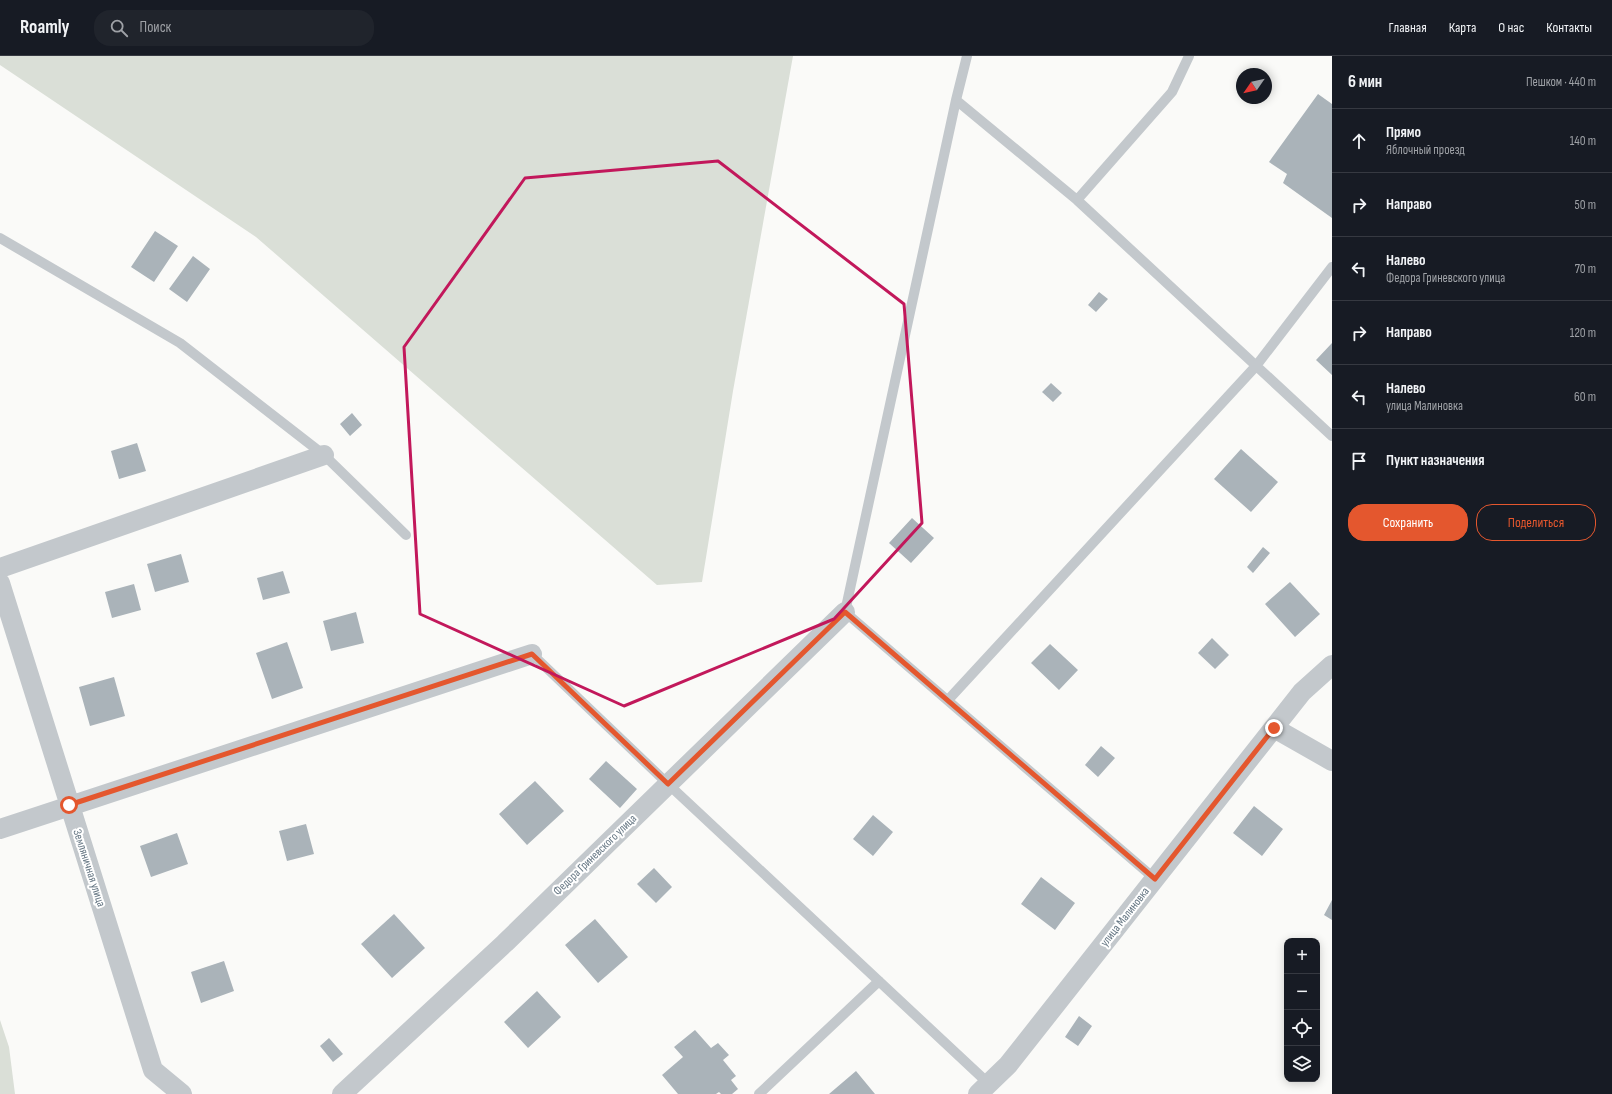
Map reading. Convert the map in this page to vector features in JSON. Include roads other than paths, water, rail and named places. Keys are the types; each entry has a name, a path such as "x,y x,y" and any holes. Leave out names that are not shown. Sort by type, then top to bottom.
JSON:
{"street":[{"path":"0,568 324,455"},
{"name":"Земляничная улица","path":"0,584 153,1070 182,1094"},
{"name":"Федора Гриневского улица","path":"342,1094 510,938 845,612"},
{"path":"0,829 69,805 532,654"},
{"name":"улица Малиновка","path":"984,1089 1008,1064 1302,692 1332,665"},
{"path":"1274,728 1332,761"}],"lane":[{"path":"967,56 956,100 845,612 1155,879"},
{"path":"1077,200 1172,92 1189,56"},
{"path":"956,100 1077,200 1332,436"},
{"path":"0,238 180,343 324,455 406,535"},
{"path":"948,700 1256,366 1332,267"},
{"path":"532,654 668,784 879,981 984,1089"},
{"path":"759,1094 879,981"}]}
